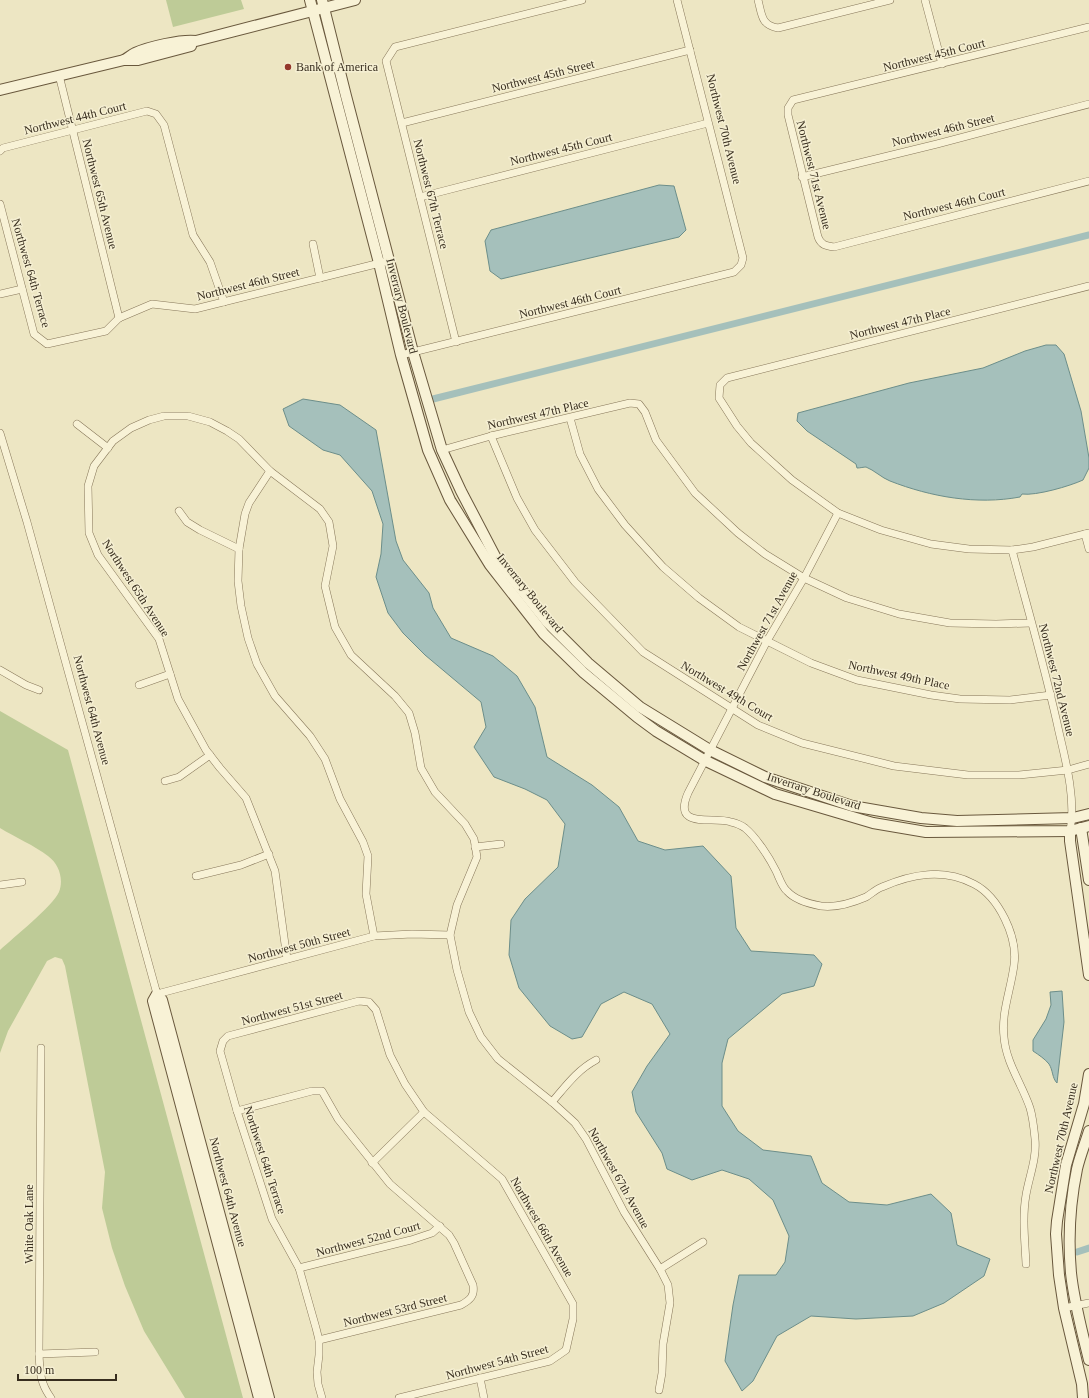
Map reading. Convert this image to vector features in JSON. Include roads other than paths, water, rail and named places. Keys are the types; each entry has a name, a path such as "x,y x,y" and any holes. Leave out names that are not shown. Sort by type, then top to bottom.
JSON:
{"street":[{"name":"Inverrary Boulevard","path":"310,0 379,263 401,355 428,450 450,500 490,565 544,634 584,673 656,731 704,760 775,794 873,823 926,832 1070,831 1085,827"},
{"path":"0,90 124,60 134,53 168,44 188,40 196,41 313,11 323,4 355,0"},
{"name":"Northwest 67th Terrace","path":"456,342 386,61 395,47 582,0"},
{"name":"Northwest 70th Avenue","path":"677,0 743,258 741,265"},
{"path":"758,0 764,22 769,27 778,28 844,13 890,0"},
{"path":"925,0 942,64"},
{"name":"Inverrary Boulevard","path":"323,4 413,352 442,450 496,558 547,622 588,663 640,707 710,750 765,777 852,806 921,818 956,821 1073,818 1089,814"},
{"name":"Northwest 45th Court","path":"788,108 793,100 1089,27"},
{"name":"Northwest 45th Street","path":"402,123 690,50"},
{"name":"Northwest 65th Avenue","path":"59,75 119,318"},
{"name":"Northwest 46th Street","path":"802,177 937,144 1089,104"},
{"name":"Northwest 71st Avenue","path":"788,108 788,115 802,177 818,237 820,243 824,245"},
{"name":"Northwest 44th Court","path":"0,150 147,111 156,114 164,125 193,235 210,262 224,302"},
{"name":"Northwest 45th Court","path":"420,197 708,123"},
{"path":"351,156 361,153"},
{"name":"Northwest 46th Court","path":"824,245 834,247 1089,181"},
{"name":"Northwest 64th Terrace","path":"0,204 34,334 47,344"},
{"path":"313,244 320,278"},
{"name":"Northwest 46th Street","path":"47,344 106,331 119,318 152,304 195,309 390,261"},
{"name":"Northwest 46th Court","path":"401,355 734,272 741,265"},
{"name":"Northwest 47th Place","path":"838,513 792,480 751,443 737,426 719,398 720,385 727,378 1089,286"},
{"path":"0,294 22,289"},
{"name":"Northwest 47th Place","path":"442,450 491,436 630,404 639,404 645,412 656,440 695,493 738,533 765,554 804,578"},
{"name":"Northwest 67th Avenue","path":"108,448 113,441 130,428 149,420 164,416 188,416 210,422 239,439 270,471 320,509 329,522 333,546 325,586 335,627 351,656 395,696 409,713 415,733 421,768 435,792 465,824 474,839 477,857 457,905 450,935 457,970 469,1012 481,1037 498,1059 552,1102 575,1123 586,1139 624,1212 660,1269 668,1285 670,1303 663,1344 662,1373 659,1390"},
{"name":"Northwest 49th Place","path":"570,418 580,454 598,489 625,525 663,567 699,598 739,627 811,663 857,680 931,696 960,699 1010,700 1051,696"},
{"path":"77,424 108,448"},
{"name":"Northwest 64th Avenue","path":"0,433 32,537 157,994 162,1000 269,1398"},
{"name":"Northwest 49th Court","path":"491,436 517,498 535,530 575,582 643,652 758,725 802,743 894,766 968,775 1019,775 1068,770 1089,764"},
{"name":"Northwest 65th Avenue","path":"108,448 94,466 88,486 89,533 98,555 159,639 178,700 210,755 246,798 275,871 287,959"},
{"path":"270,471 249,503 245,514 239,549 238,580 241,606 248,638 257,664 275,696 310,736 325,759 340,799 363,842 368,856 366,894 374,936"},
{"path":"179,510 187,522 239,549"},
{"path":"838,513 881,530 932,544 969,549 1012,550 1033,547 1087,533 1089,548"},
{"name":"Northwest 71st Avenue","path":"838,513 704,760 684,802 685,811 689,817 697,820 728,821 743,826 753,836 775,869 786,891 803,902 822,906 842,906 867,897 880,887 917,875 936,873 957,877 975,884 990,896 1003,913 1012,939 1015,963 1004,1021 1004,1037 1008,1056 1030,1109 1035,1141 1033,1162 1025,1197 1024,1220 1026,1264"},
{"name":"Northwest 72nd Avenue","path":"1012,550 1051,696 1068,770 1073,818 1070,831"},
{"path":"804,578 847,598 899,614 950,623 1031,623"},
{"path":"0,670 26,685 39,690"},
{"path":"138,684 170,674"},
{"path":"165,781 179,777 210,755"},
{"path":"1073,818 1085,827 1089,880"},
{"path":"1070,831 1070,841 1088,955 1089,975"},
{"path":"475,848 501,844"},
{"path":"196,876 241,865 269,854"},
{"path":"0,885 22,882"},
{"name":"Northwest 50th Street","path":"157,994 374,936 412,934 450,935"},
{"name":"Northwest 64th Avenue","path":"157,994 153,1001 259,1398"},
{"name":"Northwest 51st Street","path":"223,1041 228,1036 359,1001 369,1002"},
{"name":"Northwest 66th Avenue","path":"369,1002 376,1010 390,1055 405,1084 424,1112 502,1179 573,1304 573,1319"},
{"name":"Northwest 64th Terrace","path":"223,1041 220,1051 237,1111 272,1219 299,1268 319,1340 317,1372 318,1384 322,1398"},
{"name":"White Oak Lane","path":"41,1048 39,1354 40,1374 44,1388 51,1398"},
{"path":"552,1102 586,1065 596,1060"},
{"name":"Northwest 70th Avenue","path":"1082,1398 1082,1384 1064,1308 1059,1274 1056,1221 1066,1165 1087,1104 1089,1074"},
{"path":"237,1111 312,1091 322,1091 338,1119 390,1184 440,1226"},
{"path":"372,1163 424,1112"},
{"name":"Northwest 70th Avenue","path":"1089,1131 1078,1168 1074,1189 1070,1252 1071,1273 1076,1306 1089,1360"},
{"path":"1062,1187 1074,1189"},
{"name":"Northwest 52nd Court","path":"299,1268 417,1238 432,1233 440,1226"},
{"name":"Northwest 53rd Street","path":"319,1340 461,1305 468,1301 473,1294 472,1285 454,1243 449,1235 440,1226"},
{"path":"660,1269 703,1242"},
{"path":"1064,1308 1089,1303"},
{"name":"Northwest 54th Street","path":"399,1398 550,1361 566,1350 573,1319"},
{"path":"39,1354 95,1352"},
{"path":"480,1378 484,1398"}],"water":[{"path":"659,185 674,186 686,230 679,237 501,279 490,271 485,241 491,230"},
{"path":"1046,345 1056,345 1064,354 1081,411 1089,458 1089,468 1083,480 1062,488 1036,494 1022,494 1020,497 971,500 938,495 906,487 884,478 866,467 857,468 856,464 807,431 797,421 798,413 909,383 983,368 1025,351"},
{"path":"303,399 340,405 376,430 396,541 403,560 429,593 433,608 451,638 493,656 517,676 535,707 547,757 592,785 619,807 638,841 665,850 703,846 731,876 736,928 751,951 814,955 822,964 814,986 782,994 728,1039 722,1063 722,1106 738,1131 763,1150 811,1156 822,1183 849,1202 887,1205 931,1194 951,1213 957,1245 990,1259 984,1276 944,1303 913,1316 856,1319 811,1316 777,1336 753,1381 742,1391 725,1361 739,1275 776,1275 785,1262 789,1236 773,1200 749,1179 722,1170 692,1180 667,1169 662,1153 636,1112 632,1092 647,1066 670,1034 652,1004 624,992 601,1004 582,1037 572,1039 550,1026 519,988 509,955 511,920 525,899 558,867 565,824 547,800 525,789 494,777 474,747 486,727 481,702 425,655 403,633 388,613 376,577 381,554 383,524 372,491 340,455 323,450 289,426 283,409"},
{"path":"1062,991 1064,1022 1057,1083 1054,1079 1049,1064 1033,1051 1033,1040 1046,1019 1051,1005 1050,992"}],"waterway":[{"path":"433,399 1089,235"},
{"path":"1077,1252 1089,1248"}],"place":[{"name":"Bank of America","path":"288,67"}]}
